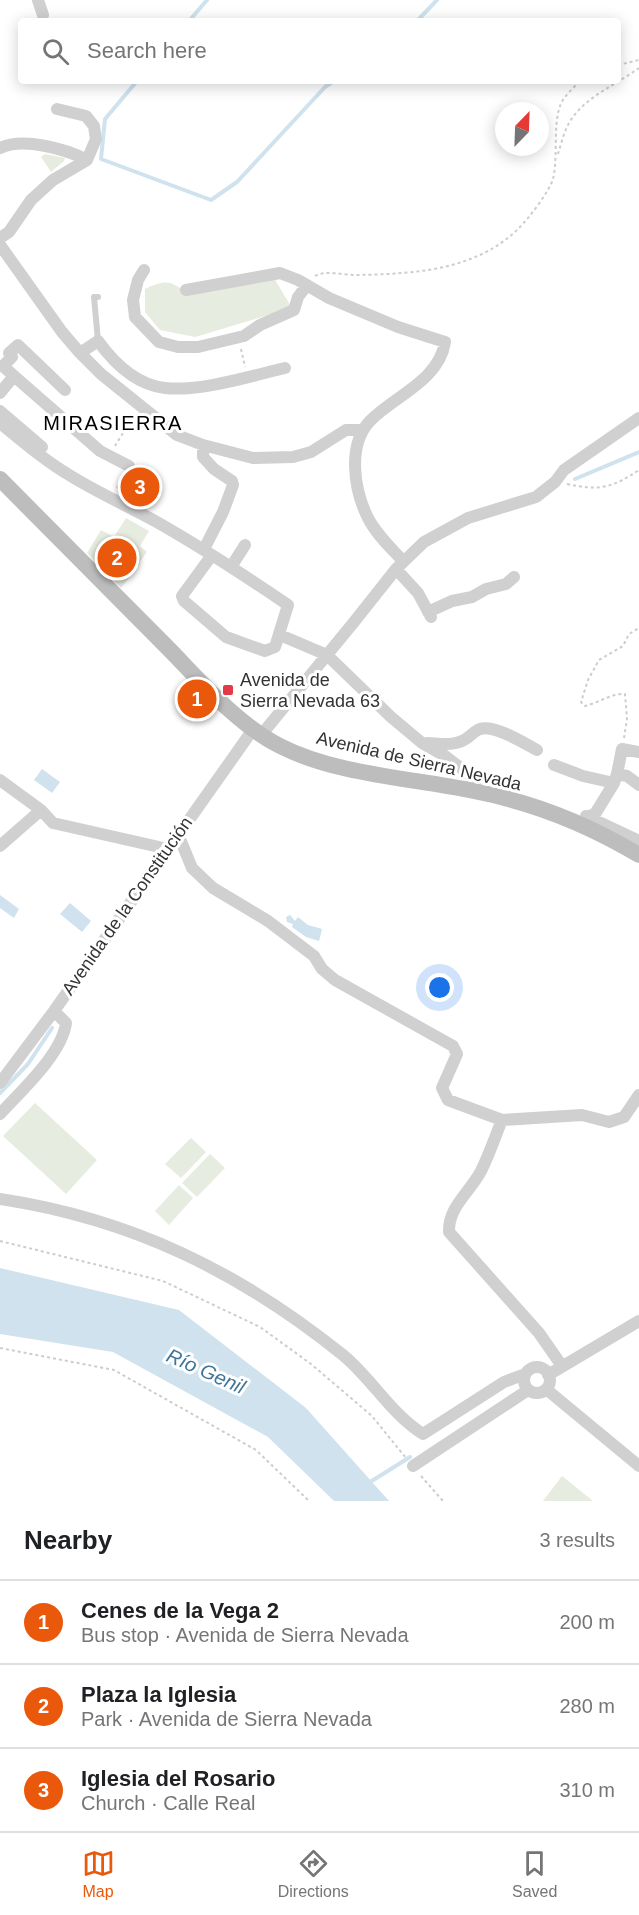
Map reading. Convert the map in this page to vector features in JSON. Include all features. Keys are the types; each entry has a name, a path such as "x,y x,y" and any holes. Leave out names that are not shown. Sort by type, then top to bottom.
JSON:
{"street":[{"path":"38,0 44,15"},
{"path":"0,238 9,232 31,200 53,180 87,160 96,139 94,126 86,116 57,110"},
{"path":"0,148 31,144 70,151 87,160"},
{"path":"0,245 62,332 80,352 101,374 177,435 203,445 254,458 293,457 311,452 346,430 362,430"},
{"path":"144,270 138,280 133,300 135,317 159,342 178,347 198,347 239,338 294,310 298,297 307,285"},
{"path":"186,290 280,273 339,302 398,327 445,342 443,351 431,371 362,430 357,446 355,472 359,496 368,519 430,614 452,601 472,597 486,589 506,584 514,578"},
{"path":"80,352 98,340 110,357 129,373 148,383 165,388 194,387 285,368"},
{"path":"65,390 18,345 9,353 12,357 3,366 100,451 129,466"},
{"path":"0,393 14,376"},
{"path":"0,411 66,467 69,475"},
{"name":"Avenida de la Constitución","path":"0,1083 54,1011 178,834 258,731 327,655 399,565 424,542 468,518 536,497 555,482 564,470 639,418"},
{"path":"0,423 45,460 208,552 288,605 275,647 264,651 226,637 184,601 182,596 208,552 233,485 232,481 214,470 203,457 203,445"},
{"name":"Avenida de Sierra Nevada","path":"0,479 206,687 243,721 279,746 316,760 359,771 474,791 581,819 639,855"},
{"path":"231,567 245,545"},
{"path":"280,635 327,655 391,717 422,743 445,756 471,776 475,783 474,791"},
{"path":"422,743 450,744 464,740 479,729 490,728 514,737 537,750"},
{"path":"581,819 595,814 615,778 622,748 639,752"},
{"path":"554,765 583,776 615,778 627,776 639,785"},
{"path":"0,780 41,810 53,823 168,849"},
{"path":"0,846 41,810"},
{"path":"581,819 639,841"},
{"path":"178,834 192,868 213,888 268,921 314,956 322,969 335,980 453,1046 457,1054 442,1088 447,1100 502,1120 582,1115 609,1122 624,1117 639,1095"},
{"path":"0,1114 42,1066 64,1034 66,1023 54,1011"},
{"path":"502,1120 480,1172 452,1213 449,1232 539,1334 562,1365"},
{"path":"0,1199 71,1212 130,1230 235,1280 304,1324 358,1368 408,1425 423,1434 439,1426 504,1382 536,1367 542,1369 550,1379 546,1389 537,1393 528,1390 524,1381 525,1374"},
{"path":"548,1375 639,1321"},
{"path":"546,1389 639,1466"},
{"path":"413,1466 528,1390"}],"lane":[{"path":"98,297 94,297 98,340"}],"path":[{"path":"621,64 639,60"},
{"path":"621,80 639,69"},
{"path":"557,156 556,125 563,99 577,84"},
{"path":"307,285 316,275 322,273 407,274 465,261 499,244 519,228 552,182 557,156 570,121 584,105 614,84"},
{"path":"239,338 247,377"},
{"path":"122,437 140,405"},
{"path":"112,497 129,466"},
{"path":"555,482 578,486 609,487 639,470"},
{"path":"639,628 629,634 624,646 600,660 588,680 581,702 585,705 595,703 602,698 625,694 627,719 624,738 639,752"},
{"path":"0,1241 163,1281 260,1327 311,1364 372,1416 443,1501"},
{"path":"0,1348 114,1370 256,1450 309,1501"}],"shaded area":[{"path":"45,154 65,158 51,172 41,157"},
{"path":"274,278 292,308 195,337 160,330 145,312 145,289 157,284 170,283 185,292"},
{"path":"126,518 149,531 140,546 147,552 121,588 87,553 101,530 114,537"},
{"path":"35,1103 97,1160 66,1194 3,1136"},
{"path":"191,1138 206,1152 181,1178 165,1164"},
{"path":"210,1154 225,1168 197,1197 182,1183"},
{"path":"179,1185 193,1198 169,1225 155,1211"},
{"path":"562,1476 593,1501 543,1501"}],"water":[{"path":"42,769 60,782 52,793 34,780"},
{"path":"0,895 19,909 14,918 0,908"},
{"path":"70,903 91,921 82,932 60,914"},
{"path":"290,915 295,921 298,917 308,925 322,929 319,941 306,937 292,927 293,924 287,922 286,917"},
{"name":"Río Genil","path":"0,1268 179,1310 306,1408 389,1501 334,1501 268,1437 113,1352 0,1334"}],"waterway":[{"path":"192,18 207,0"},
{"path":"420,18 437,0"},
{"path":"134,84 105,119 101,159 211,200 237,182 330,84"},
{"path":"575,479 639,452"},
{"path":"0,1093 28,1064 52,1028"},
{"path":"367,1484 410,1457"}],"place":[{"name":"Iglesia del Rosario","path":"140,487"},
{"name":"Plaza la Iglesia","path":"117,558"},
{"name":"Avenida de Sierra Nevada 63","path":"228,690"},
{"name":"Cenes de la Vega 2","path":"197,699"}],"district":[{"name":"MIRASIERRA","path":"113,423"}]}
